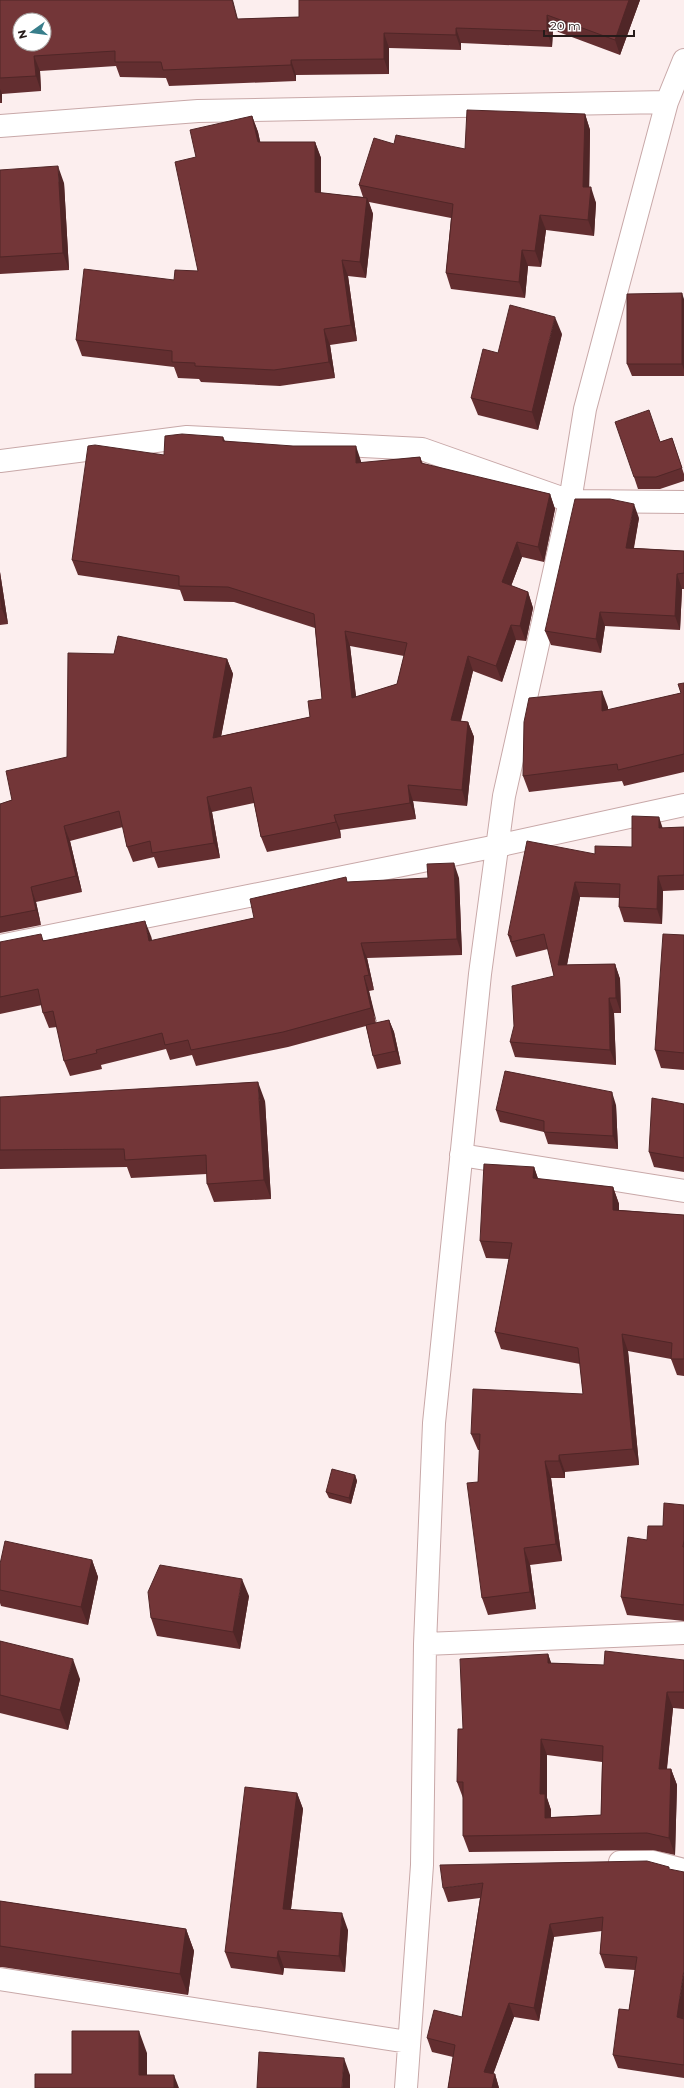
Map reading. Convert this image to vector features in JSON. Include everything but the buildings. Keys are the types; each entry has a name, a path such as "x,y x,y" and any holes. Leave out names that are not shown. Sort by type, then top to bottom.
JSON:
{"street":[{"path":"406,2088 408,2042 430,1865 426,1644 434,1423 460,1154 480,974 497,846 504,796 570,501 585,409 667,102 684,60"},
{"path":"0,126 198,111 667,102"},
{"path":"0,461 187,437 422,450 570,501 684,502"},
{"path":"0,946 497,846 684,805"},
{"path":"460,1154 684,1191"},
{"path":"426,1644 684,1633"},
{"path":"597,1863 653,1862 684,1870"},
{"path":"0,1979 408,2042"}]}
